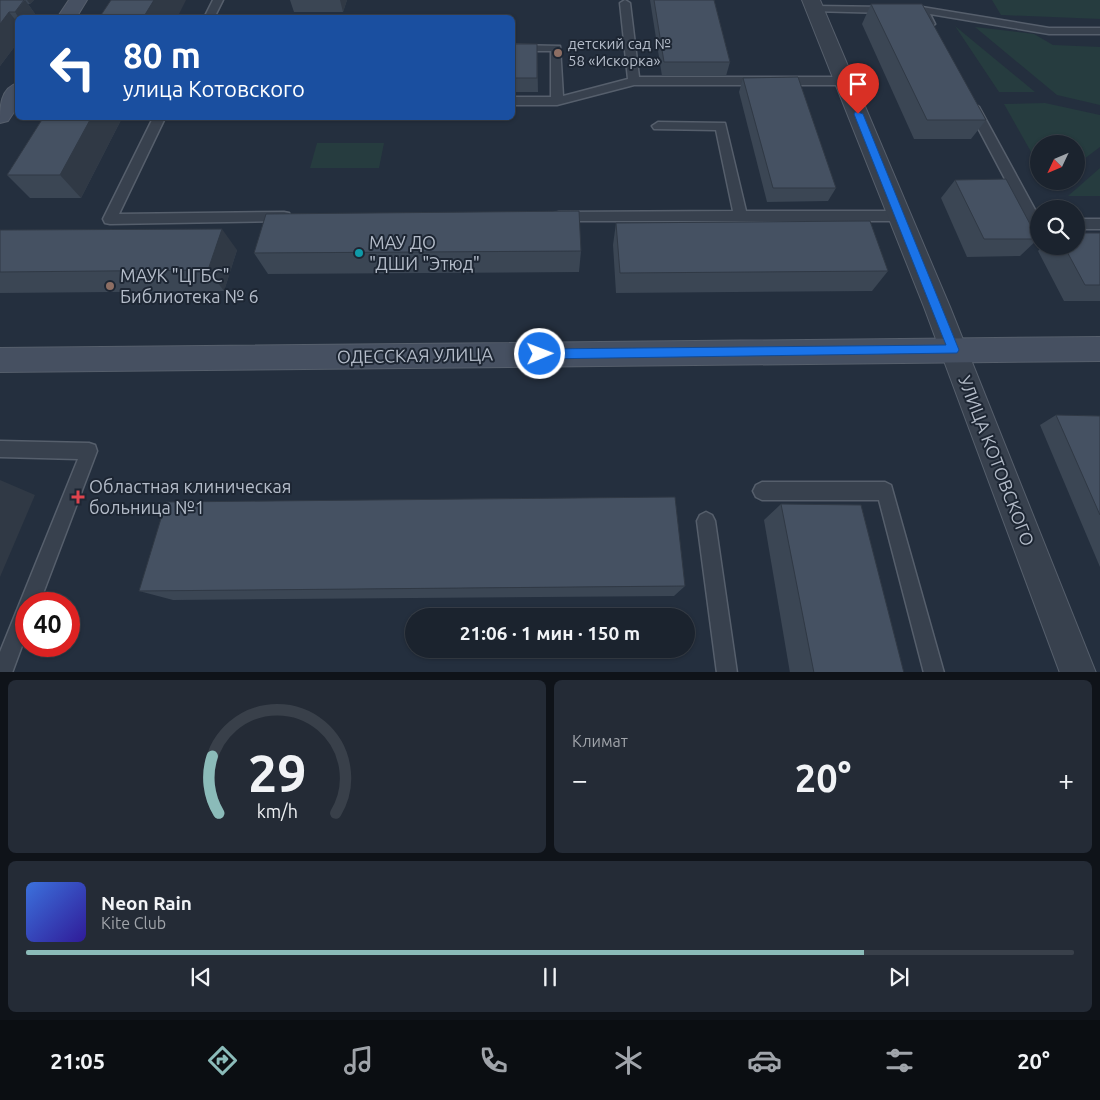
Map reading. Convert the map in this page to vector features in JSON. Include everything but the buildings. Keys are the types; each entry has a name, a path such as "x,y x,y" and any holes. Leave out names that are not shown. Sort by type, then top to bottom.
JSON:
{"street":[{"path":"68,15 78,0"},
{"name":"УЛИЦА КОТОВСКОГО","path":"813,5 900,216 1078,672"},
{"path":"0,116 15,97"},
{"name":"ОДЕССКАЯ УЛИЦА","path":"0,360 1100,349"}],"lane":[{"path":"210,15 218,0"},
{"path":"625,3 634,81"},
{"path":"813,5 897,10"},
{"path":"918,7 1049,31 1100,31"},
{"path":"918,7 935,34"},
{"path":"515,48 556,48 557,101"},
{"path":"515,101 557,101 634,81 844,81"},
{"path":"970,100 1030,213"},
{"path":"158,120 110,219 296,217"},
{"path":"658,126 721,126 741,217"},
{"path":"543,217 900,216"},
{"path":"1085,224 1100,224"},
{"path":"0,449 89,451 34,592"},
{"path":"762,491 885,491 934,672"},
{"path":"706,520 727,672"},
{"path":"2,672 15,638"}],"green space":[{"path":"992,0 1100,0 1100,19 1001,15"},
{"path":"955,26 1035,92 999,92"},
{"path":"975,27 1034,34 1053,45 1100,47 1100,105 1057,95"},
{"path":"1045,103 1100,115 1100,147 1085,158 1085,135 1030,135 1030,150 1004,104"},
{"path":"317,143 384,143 379,168 310,168"},
{"path":"1100,168 1100,196 1068,196 1075,190 1085,190 1085,181"}],"place":[{"name":"детский сад № 58 «Искорка»","path":"558,53"},
{"name":"МАУ ДО \"ДШИ \"Этюд\"","path":"359,253"},
{"name":"МАУК \"ЦГБС\" Библиотека № 6","path":"110,286"},
{"name":"Областная клиническая больница №1","path":"78,497"}],"route":[{"path":"540,354 953,350 937,306 858,114"}]}
